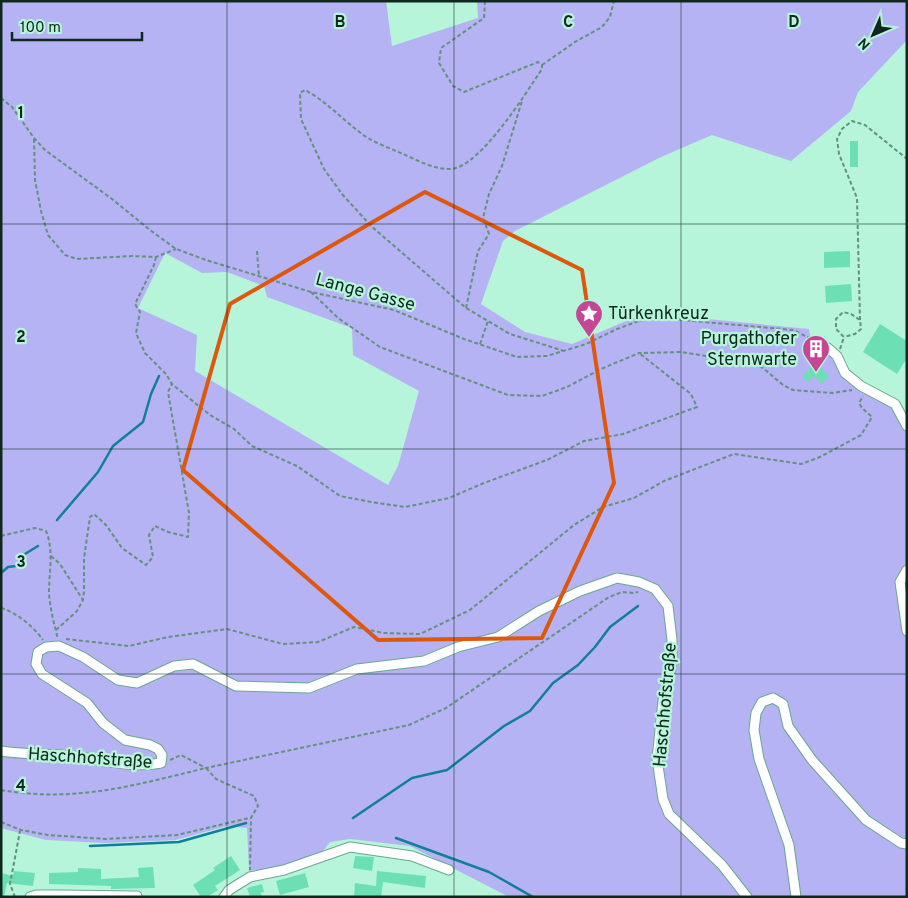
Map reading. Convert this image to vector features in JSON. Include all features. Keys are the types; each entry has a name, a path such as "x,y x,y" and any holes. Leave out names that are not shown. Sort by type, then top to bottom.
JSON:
{"street":[{"path":"828,348 837,356 845,373 864,388 894,404 907,426"},
{"path":"907,570 900,582 907,630"},
{"name":"Haschhofstraße","path":"1,751 18,754 71,756 150,766 161,763 162,754 158,749 150,744 125,740 103,723 87,703 42,674 36,664 38,652 46,647 59,646 83,657 118,680 137,683 174,666 193,664 236,686 309,688 357,669 424,661 458,647 498,637 539,610 580,591 617,578 639,582 655,589 668,606 672,640 672,663 663,701 657,760 662,799 669,814 722,865 747,897"},
{"path":"796,897 789,845 757,749 754,730 756,713 762,702 773,698 783,704 788,726 812,760 866,820 907,844"},
{"path":"224,897 229,890 250,877 284,870 350,847 412,856 449,870"},
{"path":"30,897 36,895 137,896"}],"path":[{"path":"485,1 484,18 442,48 439,63 453,86 464,92 532,64 538,62 542,65"},
{"path":"564,351 510,334 466,308 371,226 342,194 324,169 301,119 300,93 305,90 310,92 364,136 418,161 440,168 451,169 462,166 486,145 523,97 542,69 542,65 602,27 610,17 614,1"},
{"path":"466,308 478,251 489,234 483,218 489,194 502,166 523,97"},
{"name":"Lange Gasse","path":"1,98 12,107 45,150 112,198 176,249 311,292 394,310 517,357 548,356 586,344 639,321 660,318 793,330 828,348"},
{"path":"844,337 855,334 861,329 857,198 836,139 842,129 852,121 866,125 907,159"},
{"path":"34,138 35,180 41,211 48,235 65,255 77,259 132,256 156,257 176,249"},
{"path":"257,251 259,276"},
{"path":"156,257 135,304 140,312 136,333 146,353 166,374 172,384 210,416 234,429 252,446 297,466 340,496 405,507 449,498 547,460 584,441 623,434 697,407 691,394 639,353"},
{"path":"59,646 67,638 85,642 129,646 168,637 227,629 283,644 318,642 354,627 384,633 420,634 470,610 574,525 603,508 634,498 664,481 734,454 801,464 836,449 861,435 872,417 859,403 864,388 832,393 793,390 783,385 763,368 750,363 681,352 639,353 600,370 568,387 542,396 508,395 380,347 338,318 311,292"},
{"path":"844,337 836,329 836,319 843,312 852,314 860,320"},
{"path":"480,344 488,321"},
{"path":"837,356 844,337"},
{"path":"56,630 77,611 82,600 84,591 84,558 90,517 94,514 106,525 122,548 146,565 153,557 149,535 155,526 168,532 188,537 189,513 168,392 172,384"},
{"path":"1,536 35,528 46,531 49,538 50,594 59,646"},
{"path":"50,555 60,564 82,600"},
{"path":"1,790 34,794 72,795 101,792 410,725 446,708 609,597 622,592 634,593 639,591 639,582"},
{"path":"1,608 21,618 40,636 46,647"},
{"path":"161,763 181,755 206,768 216,779 254,796 258,806 251,818 250,877"},
{"path":"1,822 21,830 48,836 106,839 177,835 251,818"},
{"path":"15,897 10,884 21,830"}],"highlighted area":[{"path":"425,192 582,270 614,483 542,638 378,640 183,470 230,304"}],"shaded area":[{"path":"1,1 386,1 392,46 478,18 477,1 907,1 907,40 858,92 851,111 791,161 712,135 661,157 515,231 503,241 481,304 525,332 572,344 633,318 656,314 809,329 812,345 830,354 847,381 892,407 907,427 907,897 509,897 410,846 350,839 330,842 319,856 285,867 249,871 247,828 227,826 176,840 105,843 46,840 1,828","holes":["165,253 202,273 227,272 264,286 267,297 352,328 353,355 419,391 398,466 388,485 195,371 197,335 138,308"]}],"building":[{"path":"850,141 858,141 858,167 850,167"},
{"path":"850,251 850,267 824,268 824,252"},
{"path":"851,284 852,301 826,303 825,286"},
{"path":"880,324 907,341 907,358 897,374 863,352"},
{"name":"Purgathofer Sternwarte","path":"815,362 829,376 822,384 814,376 808,382 802,377"},
{"path":"231,856 240,870 215,886 218,890 207,897 201,897 193,885"},
{"path":"355,856 374,857 372,871 353,868"},
{"path":"153,867 155,888 111,889 111,886 49,884 49,873 78,872 78,868 101,869 101,879 139,877 138,868"},
{"path":"14,871 35,873 33,886 7,883 4,897 1,897 1,873 13,876"},
{"path":"377,871 426,876 425,888 383,882 381,897 354,897 355,883 376,886"},
{"path":"305,873 309,887 280,895 276,881"},
{"path":"262,884 264,892 260,893 263,897 250,897 247,888"}],"waterway":[{"path":"57,520 98,472 113,446 143,422 151,394 159,376"},
{"path":"1,573 8,567 23,565 25,554 38,546"},
{"path":"353,818 412,778 447,770 504,726 530,711 553,683 578,665 610,627 638,606"},
{"path":"90,846 179,842 246,823"},
{"path":"396,838 489,872 533,897"}],"place":[{"name":"Türkenkreuz","path":"589,338"},
{"name":"Purgathofer Sternwarte","path":"816,373"}]}
